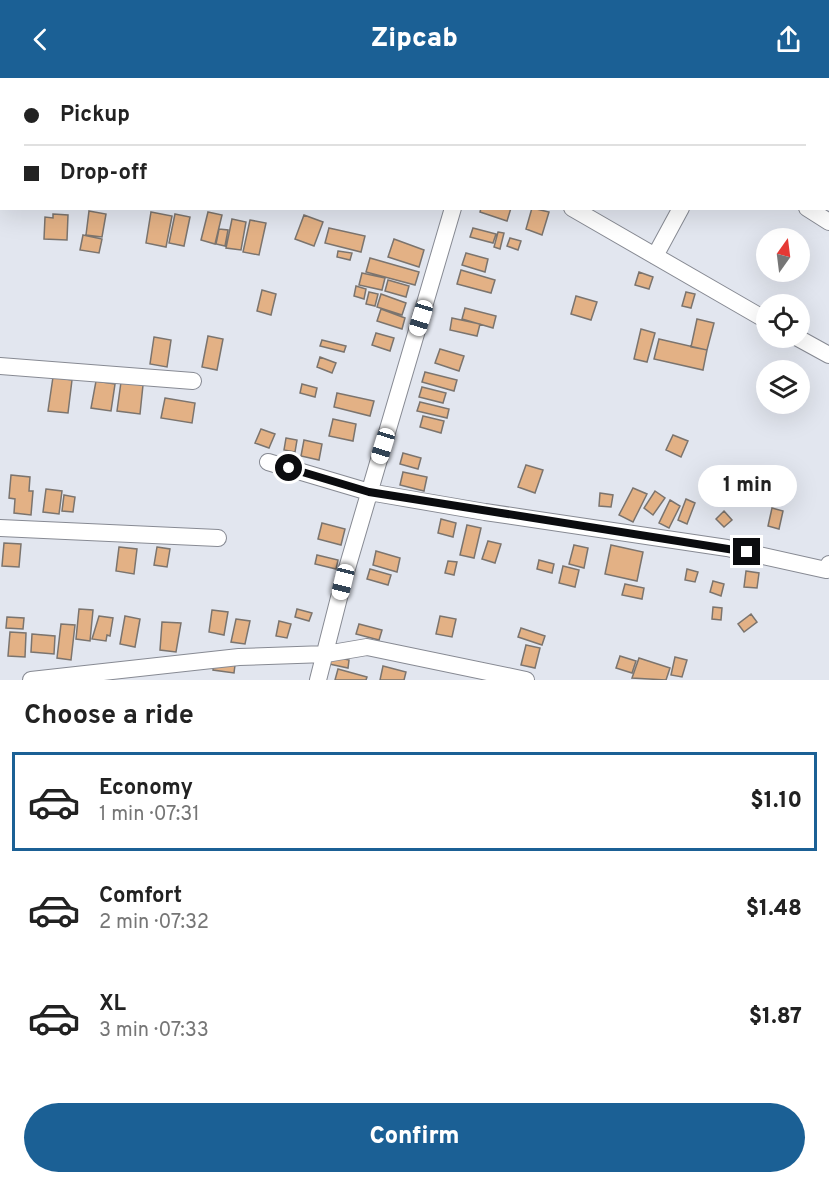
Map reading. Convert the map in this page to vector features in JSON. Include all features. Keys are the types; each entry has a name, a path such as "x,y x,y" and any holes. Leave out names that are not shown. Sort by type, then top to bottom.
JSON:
{"street":[{"path":"318,680 369,492 452,210"},
{"path":"575,210 756,314"},
{"path":"655,256 680,210"},
{"path":"810,210 829,222"},
{"path":"810,345 829,355"},
{"path":"0,366 193,381"},
{"path":"268,462 369,492 496,514 727,548 826,570 829,564"},
{"path":"0,528 218,538"},
{"path":"31,680 239,657 326,654 367,647 526,680"}],"building":[{"path":"480,210 510,210 507,221 480,212"},
{"path":"531,210 549,212 542,235 526,229"},
{"path":"89,211 106,214 102,237 86,235"},
{"path":"151,212 172,216 166,247 146,243"},
{"path":"208,212 222,215 215,244 201,240"},
{"path":"53,214 68,215 67,240 44,239 45,217 53,218"},
{"path":"175,214 190,217 184,246 169,243"},
{"path":"304,215 323,222 314,246 295,239"},
{"path":"232,219 246,222 241,250 226,248"},
{"path":"250,220 266,223 259,255 243,252"},
{"path":"329,228 365,236 361,252 325,243"},
{"path":"473,228 496,234 493,243 470,237"},
{"path":"219,229 228,230 225,246 216,244"},
{"path":"498,232 504,233 500,249 494,247"},
{"path":"83,235 102,239 99,253 80,250"},
{"path":"510,238 521,241 518,250 507,246"},
{"path":"394,239 424,250 419,267 388,257"},
{"path":"338,251 352,253 350,260 337,257"},
{"path":"466,253 488,259 485,272 462,265"},
{"path":"370,258 419,272 415,285 366,272"},
{"path":"461,270 495,280 491,293 457,284"},
{"path":"639,272 653,277 649,289 635,285"},
{"path":"362,273 385,278 382,290 359,285"},
{"path":"388,280 409,286 406,297 385,291"},
{"path":"356,286 366,289 364,299 354,296"},
{"path":"262,290 276,294 271,315 257,311"},
{"path":"369,292 378,294 375,306 366,304"},
{"path":"686,292 695,294 691,308 682,306"},
{"path":"381,294 406,303 402,315 377,307"},
{"path":"576,296 597,302 591,320 571,314"},
{"path":"465,308 496,316 493,328 462,319"},
{"path":"381,309 405,318 402,329 377,321"},
{"path":"452,318 480,324 477,336 450,330"},
{"path":"697,319 714,323 707,350 691,347"},
{"path":"641,329 655,333 647,362 634,359"},
{"path":"376,333 394,338 390,351 372,345"},
{"path":"208,336 223,339 217,370 202,367"},
{"path":"154,337 171,340 167,367 150,364"},
{"path":"659,339 707,350 703,370 654,359"},
{"path":"322,340 346,346 344,352 320,346"},
{"path":"440,349 464,356 459,371 435,363"},
{"path":"320,357 336,363 332,373 317,367"},
{"path":"425,372 457,380 454,391 422,382"},
{"path":"53,377 72,380 68,413 48,411"},
{"path":"96,381 115,384 111,411 91,408"},
{"path":"121,382 143,385 140,414 117,411"},
{"path":"302,384 317,388 315,397 300,393"},
{"path":"422,387 446,393 443,403 419,397"},
{"path":"337,393 374,401 370,416 334,407"},
{"path":"165,398 195,403 192,423 161,418"},
{"path":"420,402 449,409 447,418 417,411"},
{"path":"423,416 444,421 441,433 420,427"},
{"path":"333,419 356,424 353,441 329,436"},
{"path":"261,429 275,434 269,448 255,443"},
{"path":"673,435 688,441 681,457 666,450"},
{"path":"286,438 297,440 295,452 284,450"},
{"path":"304,440 322,444 319,460 301,456"},
{"path":"403,453 421,458 418,469 400,464"},
{"path":"526,465 543,470 535,493 518,487"},
{"path":"403,472 427,477 424,491 400,485"},
{"path":"11,475 30,477 29,491 33,491 31,515 14,513 15,499 9,498"},
{"path":"633,488 647,494 633,522 619,515"},
{"path":"46,489 62,491 59,514 43,512"},
{"path":"655,491 665,498 653,515 644,508"},
{"path":"600,493 613,495 611,507 599,506"},
{"path":"64,495 75,497 73,512 62,511"},
{"path":"686,499 695,503 687,524 678,520"},
{"path":"670,500 680,506 669,528 659,523"},
{"path":"772,508 783,511 779,529 768,526"},
{"path":"724,511 732,520 724,527 716,519"},
{"path":"441,519 456,523 453,537 438,533"},
{"path":"322,523 345,529 341,545 318,539"},
{"path":"467,525 481,528 474,558 460,555"},
{"path":"488,541 501,544 495,563 482,559"},
{"path":"4,543 21,544 19,567 2,566"},
{"path":"574,545 588,548 584,568 569,564"},
{"path":"611,545 643,552 637,581 605,574"},
{"path":"119,547 137,549 134,574 116,571"},
{"path":"157,547 170,549 167,567 154,565"},
{"path":"376,551 400,558 397,572 373,565"},
{"path":"317,555 338,560 336,569 315,564"},
{"path":"539,560 554,564 552,573 537,569"},
{"path":"448,561 457,562 454,575 445,573"},
{"path":"563,566 579,570 575,587 559,583"},
{"path":"370,569 391,575 388,585 367,579"},
{"path":"687,569 698,572 695,582 685,580"},
{"path":"746,571 759,573 757,588 744,587"},
{"path":"713,581 724,584 721,596 710,592"},
{"path":"625,584 644,588 642,599 622,595"},
{"path":"713,607 722,608 721,620 712,619"},
{"path":"79,609 93,610 90,641 76,639"},
{"path":"297,609 312,613 309,621 295,617"},
{"path":"212,610 228,612 224,635 209,632"},
{"path":"751,614 757,622 744,632 738,624"},
{"path":"99,616 113,618 110,636 107,635 106,641 92,639"},
{"path":"125,616 140,619 135,647 120,644"},
{"path":"440,616 456,619 452,637 436,634"},
{"path":"7,617 24,618 23,629 6,628"},
{"path":"236,619 250,621 245,644 231,642"},
{"path":"279,621 291,624 287,638 276,636"},
{"path":"162,622 181,623 176,652 160,650"},
{"path":"61,624 75,625 71,660 57,658"},
{"path":"359,624 382,630 379,640 356,634"},
{"path":"521,628 545,636 542,645 518,637"},
{"path":"10,632 26,633 25,657 8,656"},
{"path":"32,634 55,636 54,654 31,652"},
{"path":"526,645 540,648 535,668 521,665"},
{"path":"331,656 349,660 348,668 329,664"},
{"path":"620,656 636,661 632,673 616,668"},
{"path":"675,657 687,660 682,677 671,675"},
{"path":"639,658 670,668 666,680 632,678"},
{"path":"214,662 235,665 234,673 213,670"},
{"path":"383,666 406,672 404,680 380,680"},
{"path":"338,669 367,677 366,680 335,680"}],"route":[{"path":"289,468 369,492 747,552"}]}
